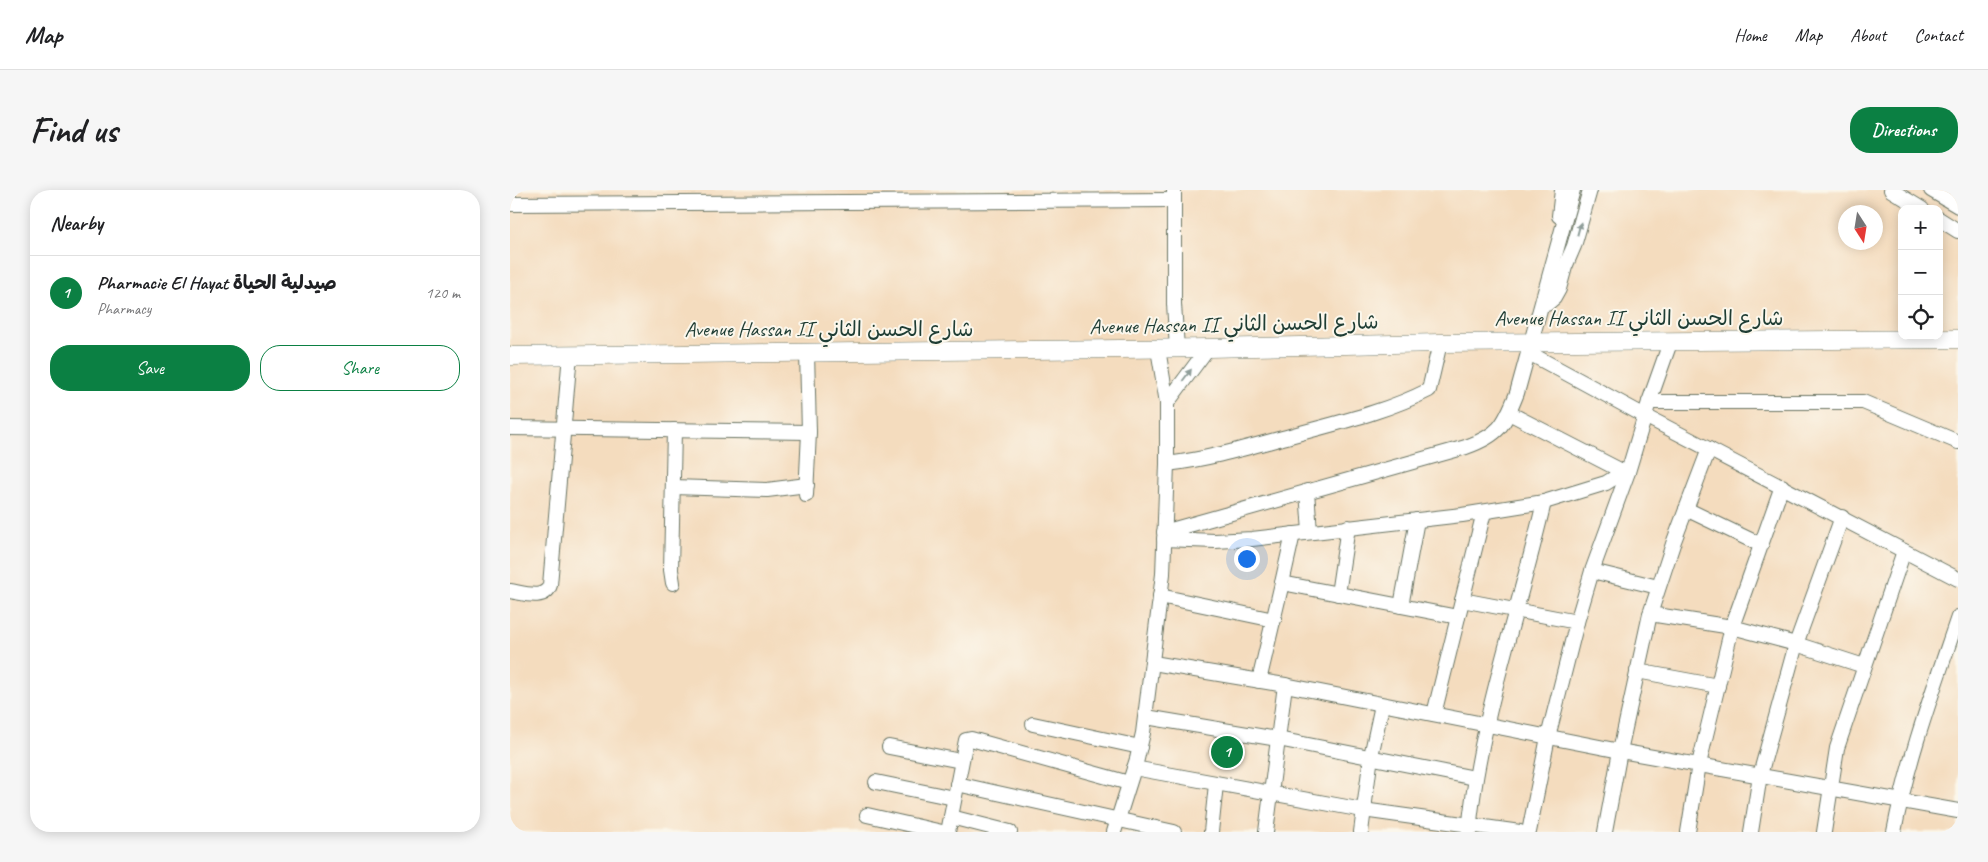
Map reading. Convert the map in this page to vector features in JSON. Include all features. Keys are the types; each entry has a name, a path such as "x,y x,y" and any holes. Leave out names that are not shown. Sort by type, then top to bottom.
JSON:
{"main road":[{"name":"Avenue Hassan II شارع الحسن الثاني","path":"510,356 1158,349 1440,343 1531,348 1671,340 1958,339"}],"street":[{"path":"1535,324 1532,318 1532,311 1559,216 1562,190"},
{"path":"1531,348 1535,324 1573,190"},
{"path":"1164,536 1307,491 1486,440 1500,428 1509,413 1531,348 1541,328 1578,190"},
{"path":"1547,304 1554,298 1559,288 1564,267 1574,246 1590,190"},
{"path":"1892,190 1916,205"},
{"path":"1924,205 1930,190 1958,206"},
{"path":"510,204 803,196 1174,195 1174,304 1177,348"},
{"path":"1943,221 1958,230"},
{"path":"1529,832 1548,737 1577,622 1624,471 1671,340"},
{"path":"1167,464 1199,460 1325,427 1410,399 1429,390 1440,343"},
{"path":"1167,403 1208,348"},
{"path":"1531,348 1644,416 1842,517 1958,579"},
{"path":"1116,826 1140,747 1146,717 1160,596 1167,464 1167,403 1158,349"},
{"path":"673,486 806,490 808,432 807,353"},
{"path":"510,591 541,595 549,590 570,354"},
{"path":"1649,402 1864,402 1958,442"},
{"path":"1509,413 1624,471"},
{"path":"510,428 808,432"},
{"path":"673,582 671,570 674,430"},
{"path":"1605,832 1620,750 1650,614 1709,449"},
{"path":"1164,536 1215,541 1484,512 1544,502 1606,483 1624,471"},
{"path":"1688,832 1699,764 1732,627 1782,486"},
{"path":"1307,491 1310,532"},
{"path":"1469,829 1475,778 1487,724 1544,502"},
{"path":"1686,509 1761,545"},
{"path":"1434,714 1484,512"},
{"path":"1751,832 1760,774 1796,644 1842,517"},
{"path":"1401,606 1417,520"},
{"path":"1338,594 1348,527"},
{"path":"1259,681 1293,534"},
{"path":"1824,832 1837,748 1904,551"},
{"path":"1592,572 1658,588"},
{"path":"1282,583 1458,617"},
{"path":"1160,596 1274,620"},
{"path":"1462,600 1577,622"},
{"path":"1650,614 1732,627 1796,644 1864,666"},
{"path":"1894,832 1900,800 1917,736 1958,617"},
{"path":"1153,662 1285,685 1548,737 1958,811"},
{"path":"1637,670 1718,686"},
{"path":"1266,832 1285,685"},
{"path":"1361,832 1371,756 1382,705"},
{"path":"1146,717 1371,756 1475,778"},
{"path":"1033,724 1140,747"},
{"path":"948,832 966,740 971,739 1129,783"},
{"path":"889,747 961,761"},
{"path":"1134,768 1469,829 1520,832"},
{"path":"876,782 954,798"},
{"path":"957,784 1116,826 1174,832"},
{"path":"1211,832 1216,784"},
{"path":"867,815 942,832"},
{"path":"950,817 1010,832"}],"place":[{"name":"Pharmacie El Hayat صيدلية الحياة","path":"1227,752"}]}
